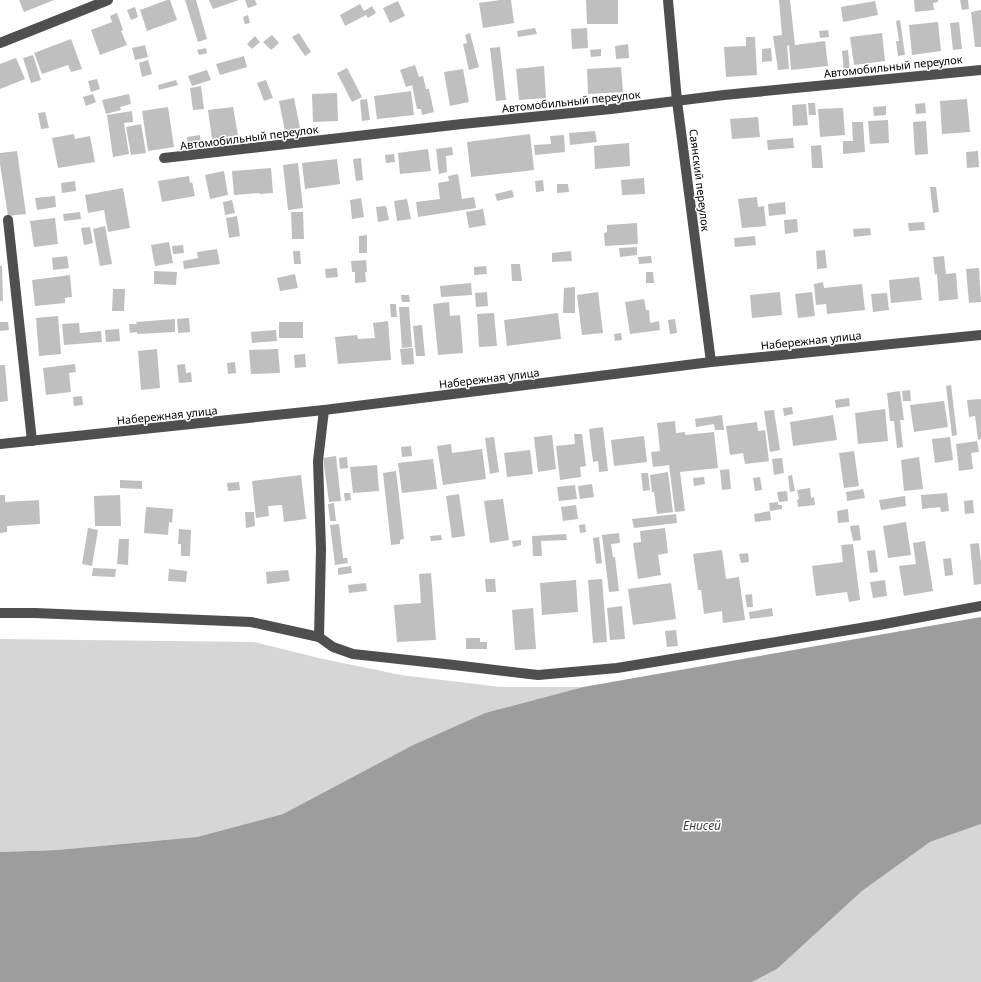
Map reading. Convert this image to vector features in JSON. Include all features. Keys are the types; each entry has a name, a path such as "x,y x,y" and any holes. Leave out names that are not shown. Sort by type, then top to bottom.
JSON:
{"street":[{"path":"0,44 108,0"},
{"name":"Саянский переулок","path":"668,0 677,101 711,362"},
{"name":"Автомобильный переулок","path":"164,158 462,124 611,109 724,95 981,70"},
{"path":"8,220 32,441"},
{"name":"Набережная улица","path":"0,444 324,410 711,362 981,335"},
{"path":"319,637 321,549 318,461 324,410"},
{"path":"0,613 35,613 251,622 319,637 333,647 353,654 454,664 538,675 617,668 864,628 981,606"}],"shaded area":[{"path":"0,639 254,642 323,659 401,675 501,687 583,687 485,713 413,745 283,814 197,837 57,850 0,852"},
{"path":"981,824 981,982 752,982 777,969 862,891 930,842"}],"water":[{"name":"Енисей","path":"981,617 981,824 930,842 862,891 777,969 752,982 0,982 0,852 57,850 197,837 283,814 413,745 485,713 583,687"}],"building":[{"path":"19,0 54,0 24,12"},
{"path":"170,0 177,20 147,31 140,10"},
{"path":"185,0 196,0 207,39 198,42"},
{"path":"209,0 239,0 213,9"},
{"path":"245,0 255,0 257,5 248,8"},
{"path":"511,0 514,23 483,28 479,3"},
{"path":"586,0 618,0 618,24 587,24"},
{"path":"779,0 790,0 795,45 825,41 828,66 791,70 789,45 787,46 789,69 778,70 773,36 782,35"},
{"path":"914,0 938,0 938,2 933,3 934,10 915,12"},
{"path":"960,0 968,0 969,9 962,10"},
{"path":"398,1 405,16 390,23 383,8"},
{"path":"875,1 878,15 843,22 841,7"},
{"path":"360,4 364,11 372,6 376,13 368,18 366,15 345,26 340,15"},
{"path":"135,7 138,17 131,20 127,10"},
{"path":"981,10 981,47 975,47 971,12"},
{"path":"117,13 123,30 121,31 127,45 100,55 91,30 112,22 110,16"},
{"path":"248,15 250,23 245,24 243,17"},
{"path":"900,20 905,55 898,56 896,41 899,41 896,21"},
{"path":"938,22 941,51 912,55 909,25"},
{"path":"959,22 962,49 953,50 950,23"},
{"path":"535,28 537,34 518,37 517,31"},
{"path":"587,28 588,48 572,49 571,29"},
{"path":"828,30 829,37 820,38 819,31"},
{"path":"299,33 311,52 305,56 292,37"},
{"path":"470,33 479,67 469,70 463,44 467,43 465,35"},
{"path":"882,33 885,61 854,65 850,37"},
{"path":"272,35 279,43 271,50 263,42"},
{"path":"255,36 260,42 252,49 247,44"},
{"path":"746,37 755,37 757,75 726,77 724,47 746,46"},
{"path":"71,39 82,69 71,72 68,65 42,74 34,53"},
{"path":"628,44 629,58 616,59 615,46"},
{"path":"145,45 148,57 135,60 132,48"},
{"path":"500,47 506,100 496,101 490,48"},
{"path":"206,48 207,53 199,55 197,50"},
{"path":"771,48 772,61 762,62 762,49"},
{"path":"601,49 601,56 591,57 590,50"},
{"path":"848,50 850,71 844,72 842,51"},
{"path":"33,55 41,80 31,83 23,58"},
{"path":"244,56 247,67 220,75 216,64"},
{"path":"16,58 25,79 0,89 0,64"},
{"path":"148,60 152,74 142,77 139,63"},
{"path":"415,65 419,77 423,76 426,89 429,89 434,112 422,115 421,109 417,109 412,85 406,87 400,70"},
{"path":"544,66 546,98 519,100 516,69"},
{"path":"621,67 623,92 588,94 587,69"},
{"path":"347,68 362,97 352,102 337,73"},
{"path":"463,69 469,102 450,106 444,72"},
{"path":"207,70 211,80 192,86 188,76"},
{"path":"97,79 100,89 91,92 88,81"},
{"path":"176,80 178,85 159,90 158,85"},
{"path":"266,80 273,98 264,101 257,83"},
{"path":"201,86 204,109 193,110 190,88"},
{"path":"411,91 414,115 377,119 374,96"},
{"path":"337,93 338,121 313,122 312,94"},
{"path":"93,94 96,102 86,106 83,97"},
{"path":"129,94 131,104 120,107 121,110 106,114 102,100"},
{"path":"294,98 300,128 285,131 279,101"},
{"path":"367,99 370,120 362,121 360,100"},
{"path":"967,99 970,132 942,134 940,101"},
{"path":"808,103 815,103 816,115 809,115"},
{"path":"925,103 926,113 916,114 915,104"},
{"path":"806,104 808,125 793,126 792,105"},
{"path":"886,106 886,115 874,116 873,107"},
{"path":"168,107 174,147 148,151 142,111"},
{"path":"233,107 238,135 212,139 208,110"},
{"path":"843,108 845,135 820,137 818,109"},
{"path":"132,111 133,122 124,123 129,154 113,157 107,115"},
{"path":"45,112 49,128 41,129 38,113"},
{"path":"758,117 760,137 732,139 730,119"},
{"path":"888,120 889,143 870,144 868,121"},
{"path":"926,121 928,154 915,155 913,122"},
{"path":"852,122 863,122 865,152 843,154 843,141 853,141"},
{"path":"141,124 146,153 131,155 126,127"},
{"path":"595,131 597,142 570,145 569,133"},
{"path":"74,134 75,139 90,136 95,162 58,168 52,138"},
{"path":"530,134 534,170 471,177 467,142"},
{"path":"200,135 201,143 188,145 187,137"},
{"path":"564,135 565,152 535,155 534,145 551,144 550,136"},
{"path":"793,138 794,148 768,150 767,140"},
{"path":"629,143 630,166 595,169 594,146"},
{"path":"821,145 823,168 812,168 811,146"},
{"path":"452,147 453,155 446,156 447,172 439,174 436,149"},
{"path":"428,149 431,171 400,174 398,153"},
{"path":"17,151 26,214 8,216 0,164 0,153"},
{"path":"978,151 979,167 967,168 966,152"},
{"path":"394,154 395,162 386,163 385,155"},
{"path":"361,158 363,180 356,181 353,159"},
{"path":"337,159 340,184 305,189 302,163"},
{"path":"298,163 303,208 288,210 283,165"},
{"path":"271,168 273,193 234,195 232,171"},
{"path":"224,171 228,195 210,199 205,175"},
{"path":"458,174 462,199 474,197 476,208 418,217 416,202 440,199 438,183 449,181 448,176"},
{"path":"189,176 195,196 162,202 158,181"},
{"path":"644,178 645,194 622,195 621,180"},
{"path":"543,180 544,191 536,192 535,181"},
{"path":"75,181 76,191 62,193 61,183"},
{"path":"557,184 568,184 569,192 557,193"},
{"path":"930,187 936,187 939,212 933,213"},
{"path":"123,188 130,228 108,232 104,210 88,213 85,195"},
{"path":"512,190 514,197 497,201 495,194"},
{"path":"55,196 56,207 37,210 35,198"},
{"path":"757,197 758,207 764,206 766,226 742,228 738,199"},
{"path":"361,198 364,217 352,219 350,200"},
{"path":"407,199 411,219 397,221 394,201"},
{"path":"232,200 235,213 225,215 223,202"},
{"path":"785,202 786,214 769,216 768,204"},
{"path":"386,206 389,220 378,222 376,207"},
{"path":"483,209 486,225 469,228 466,212"},
{"path":"80,212 81,219 64,221 63,214"},
{"path":"291,212 303,212 304,239 292,239"},
{"path":"237,216 240,236 229,238 226,218"},
{"path":"55,218 58,244 34,247 30,221"},
{"path":"797,219 798,232 785,234 784,220"},
{"path":"924,222 925,230 909,231 908,223"},
{"path":"637,223 638,244 605,246 604,233 607,232 607,225"},
{"path":"105,226 112,264 100,266 93,229"},
{"path":"90,227 93,243 84,245 81,228"},
{"path":"870,228 871,235 854,237 853,229"},
{"path":"367,235 367,253 359,253 359,236"},
{"path":"755,236 756,245 735,247 734,238"},
{"path":"169,242 173,263 155,266 151,245"},
{"path":"183,245 184,253 173,254 172,246"},
{"path":"637,247 637,255 620,257 619,248"},
{"path":"217,249 220,264 184,269 183,261 198,258 197,252"},
{"path":"825,250 827,268 817,269 816,251"},
{"path":"293,251 300,251 301,264 294,264"},
{"path":"571,251 572,261 552,262 552,253"},
{"path":"67,256 69,268 53,270 52,258"},
{"path":"651,256 652,263 639,264 638,257"},
{"path":"944,256 946,274 956,273 958,299 939,301 937,274 935,275 933,257"},
{"path":"366,260 366,282 355,283 355,272 352,272 351,261"},
{"path":"511,264 520,264 522,281 512,281"},
{"path":"0,266 2,266 3,301 0,301"},
{"path":"486,266 487,274 474,275 474,267"},
{"path":"337,268 338,277 326,278 325,269"},
{"path":"979,268 981,302 969,303 966,269"},
{"path":"154,271 177,272 176,285 154,284"},
{"path":"646,272 653,272 654,283 646,283"},
{"path":"295,274 298,288 280,291 277,278"},
{"path":"70,275 72,297 65,298 65,303 35,306 32,280"},
{"path":"919,277 922,300 891,303 889,280"},
{"path":"823,282 824,288 862,284 865,310 827,314 826,304 816,305 814,284"},
{"path":"471,283 472,295 441,297 440,286"},
{"path":"575,287 575,313 563,313 564,288"},
{"path":"113,289 125,289 124,311 112,311"},
{"path":"487,292 488,306 476,307 475,293"},
{"path":"598,292 603,333 582,335 577,295"},
{"path":"780,292 782,315 752,318 750,295"},
{"path":"812,292 815,316 798,318 795,294"},
{"path":"887,293 889,310 873,312 871,294"},
{"path":"401,295 409,295 410,302 402,302"},
{"path":"644,299 646,310 649,310 650,323 659,321 660,330 630,334 625,302"},
{"path":"449,302 450,316 460,315 463,353 438,355 433,304"},
{"path":"390,304 396,304 397,317 391,317"},
{"path":"399,307 409,307 412,347 402,348"},
{"path":"494,313 497,346 479,347 477,314"},
{"path":"558,313 561,339 507,346 504,320"},
{"path":"58,316 61,354 39,356 36,318"},
{"path":"189,318 190,332 178,333 177,319"},
{"path":"175,319 175,332 130,333 129,324 137,324 136,322"},
{"path":"675,319 677,333 670,334 668,320"},
{"path":"388,321 391,360 338,364 335,337 357,335 358,339 375,338 373,323"},
{"path":"0,322 8,322 9,330 0,331"},
{"path":"279,322 303,322 303,338 279,338"},
{"path":"79,323 80,333 101,331 102,342 64,345 62,324"},
{"path":"422,325 425,356 416,356 413,326"},
{"path":"119,329 120,341 106,342 105,330"},
{"path":"276,330 277,341 252,343 251,332"},
{"path":"621,333 622,340 615,341 614,334"},
{"path":"413,348 414,364 402,365 400,349"},
{"path":"157,349 160,388 141,390 138,351"},
{"path":"278,349 280,373 251,374 249,350"},
{"path":"305,354 306,367 295,368 294,355"},
{"path":"235,362 236,373 228,374 227,363"},
{"path":"75,364 76,372 69,373 71,392 46,395 43,368"},
{"path":"185,364 186,373 191,372 192,382 179,383 177,365"},
{"path":"0,365 5,365 8,401 0,402"},
{"path":"951,385 957,435 952,436 946,386"},
{"path":"910,390 911,401 903,401 902,391"},
{"path":"900,391 904,420 900,420 903,447 897,448 894,421 890,421 887,393"},
{"path":"82,396 83,405 74,406 73,397"},
{"path":"849,398 850,406 836,408 835,400"},
{"path":"981,399 981,439 978,440 975,416 969,417 967,400"},
{"path":"944,401 948,427 914,432 910,405"},
{"path":"792,407 793,414 784,416 783,408"},
{"path":"885,409 888,441 858,444 855,413"},
{"path":"774,410 780,450 770,452 764,411"},
{"path":"722,415 724,430 715,430 714,424 696,427 695,419"},
{"path":"833,415 837,440 793,446 790,422"},
{"path":"675,421 676,433 685,432 685,435 714,432 718,468 680,472 685,511 675,512 669,465 653,467 651,452 660,451 657,423"},
{"path":"757,422 758,431 765,430 769,461 745,464 743,453 730,455 726,426"},
{"path":"603,427 608,471 599,472 598,461 593,462 589,429"},
{"path":"574,434 582,434 586,466 580,467 581,477 560,480 556,446 575,444"},
{"path":"552,435 556,469 538,472 534,437"},
{"path":"644,436 647,462 614,466 611,440"},
{"path":"494,437 499,472 490,474 485,438"},
{"path":"950,437 953,460 935,463 932,439"},
{"path":"977,441 979,452 971,453 973,469 959,471 956,444"},
{"path":"451,444 452,453 482,449 486,479 443,485 437,446"},
{"path":"411,446 412,456 402,457 401,447"},
{"path":"530,450 533,474 507,477 504,453"},
{"path":"854,451 859,486 844,488 839,453"},
{"path":"336,456 341,501 329,502 323,458"},
{"path":"347,457 348,468 340,469 339,458"},
{"path":"919,457 923,489 904,491 901,460"},
{"path":"782,458 784,473 774,475 772,459"},
{"path":"433,459 437,489 402,493 398,463"},
{"path":"377,465 379,491 353,493 350,467"},
{"path":"729,469 731,489 722,490 720,470"},
{"path":"396,471 404,539 400,540 400,544 391,545 383,473"},
{"path":"668,472 673,512 657,514 650,475"},
{"path":"641,473 648,473 650,490 643,491"},
{"path":"301,475 306,519 284,522 282,505 268,506 269,516 256,518 252,481"},
{"path":"792,475 795,491 790,492 788,476"},
{"path":"704,477 705,484 694,486 693,478"},
{"path":"760,477 762,490 755,491 753,478"},
{"path":"120,480 142,481 142,489 120,488"},
{"path":"239,482 240,490 228,491 227,483"},
{"path":"592,484 594,497 580,499 578,486"},
{"path":"575,485 577,499 559,501 557,487"},
{"path":"810,488 811,498 814,497 815,505 798,507 797,500 799,499 797,490"},
{"path":"863,489 865,498 847,501 846,492"},
{"path":"787,491 788,501 779,502 777,492"},
{"path":"344,493 350,493 351,500 345,501"},
{"path":"947,493 949,511 941,512 940,507 922,509 921,495"},
{"path":"459,494 465,536 452,538 446,496"},
{"path":"0,495 5,495 5,502 39,500 40,524 7,526 7,532 0,533"},
{"path":"120,495 121,526 95,526 94,496"},
{"path":"905,496 906,506 881,510 879,500"},
{"path":"503,499 509,540 490,543 484,501"},
{"path":"973,500 974,513 965,514 964,501"},
{"path":"778,502 778,505 782,505 782,509 770,511 769,503"},
{"path":"334,503 336,521 330,521 328,504"},
{"path":"576,505 578,519 563,521 561,507"},
{"path":"146,507 173,509 172,523 169,522 168,535 144,533"},
{"path":"848,509 849,522 838,523 837,511"},
{"path":"770,511 771,520 755,522 754,514"},
{"path":"245,512 254,512 255,526 246,528"},
{"path":"676,514 677,523 634,528 632,519"},
{"path":"906,522 911,555 888,558 883,526"},
{"path":"339,524 343,558 347,558 348,563 335,565 330,525"},
{"path":"585,524 586,532 580,533 579,525"},
{"path":"859,525 861,540 853,541 850,526"},
{"path":"88,528 98,530 92,566 82,564"},
{"path":"665,528 668,553 658,555 661,575 638,579 633,543 641,542 640,531"},
{"path":"179,529 191,530 190,556 181,556 181,544 178,544"},
{"path":"619,533 620,543 611,544 613,557 615,557 619,591 609,592 602,535"},
{"path":"566,534 567,540 541,541 542,556 533,556 532,536"},
{"path":"441,535 442,540 431,541 430,536"},
{"path":"599,537 602,563 596,564 593,538"},
{"path":"119,539 129,539 128,565 117,564"},
{"path":"521,540 521,545 513,547 512,541"},
{"path":"925,541 933,591 904,596 899,566 916,564 913,543"},
{"path":"979,543 981,584 974,585 970,544"},
{"path":"853,544 860,600 849,602 847,592 816,596 812,566 843,562 841,545"},
{"path":"722,550 726,579 739,577 745,620 723,623 722,611 704,614 701,590 698,590 693,554"},
{"path":"875,550 878,572 870,573 867,551"},
{"path":"748,553 749,562 741,563 739,554"},
{"path":"951,558 953,575 945,576 943,559"},
{"path":"351,566 352,573 338,575 338,568"},
{"path":"93,568 116,569 115,577 92,576"},
{"path":"169,569 187,571 186,582 168,581"},
{"path":"288,570 290,581 267,584 266,572"},
{"path":"431,573 436,640 397,642 394,605 421,603 419,574"},
{"path":"485,579 495,579 496,592 486,592"},
{"path":"602,579 607,642 593,643 588,580"},
{"path":"576,580 578,612 542,615 540,583"},
{"path":"885,580 887,596 873,598 870,582"},
{"path":"366,583 367,591 349,593 348,585"},
{"path":"671,583 676,619 633,625 628,589"},
{"path":"752,594 753,607 747,607 745,595"},
{"path":"622,606 625,639 610,640 607,608"},
{"path":"533,608 536,649 515,650 512,610"},
{"path":"772,608 773,616 750,619 749,612"},
{"path":"676,630 678,646 667,647 665,631"},
{"path":"466,638 480,638 480,642 487,642 487,649 466,649"}]}
